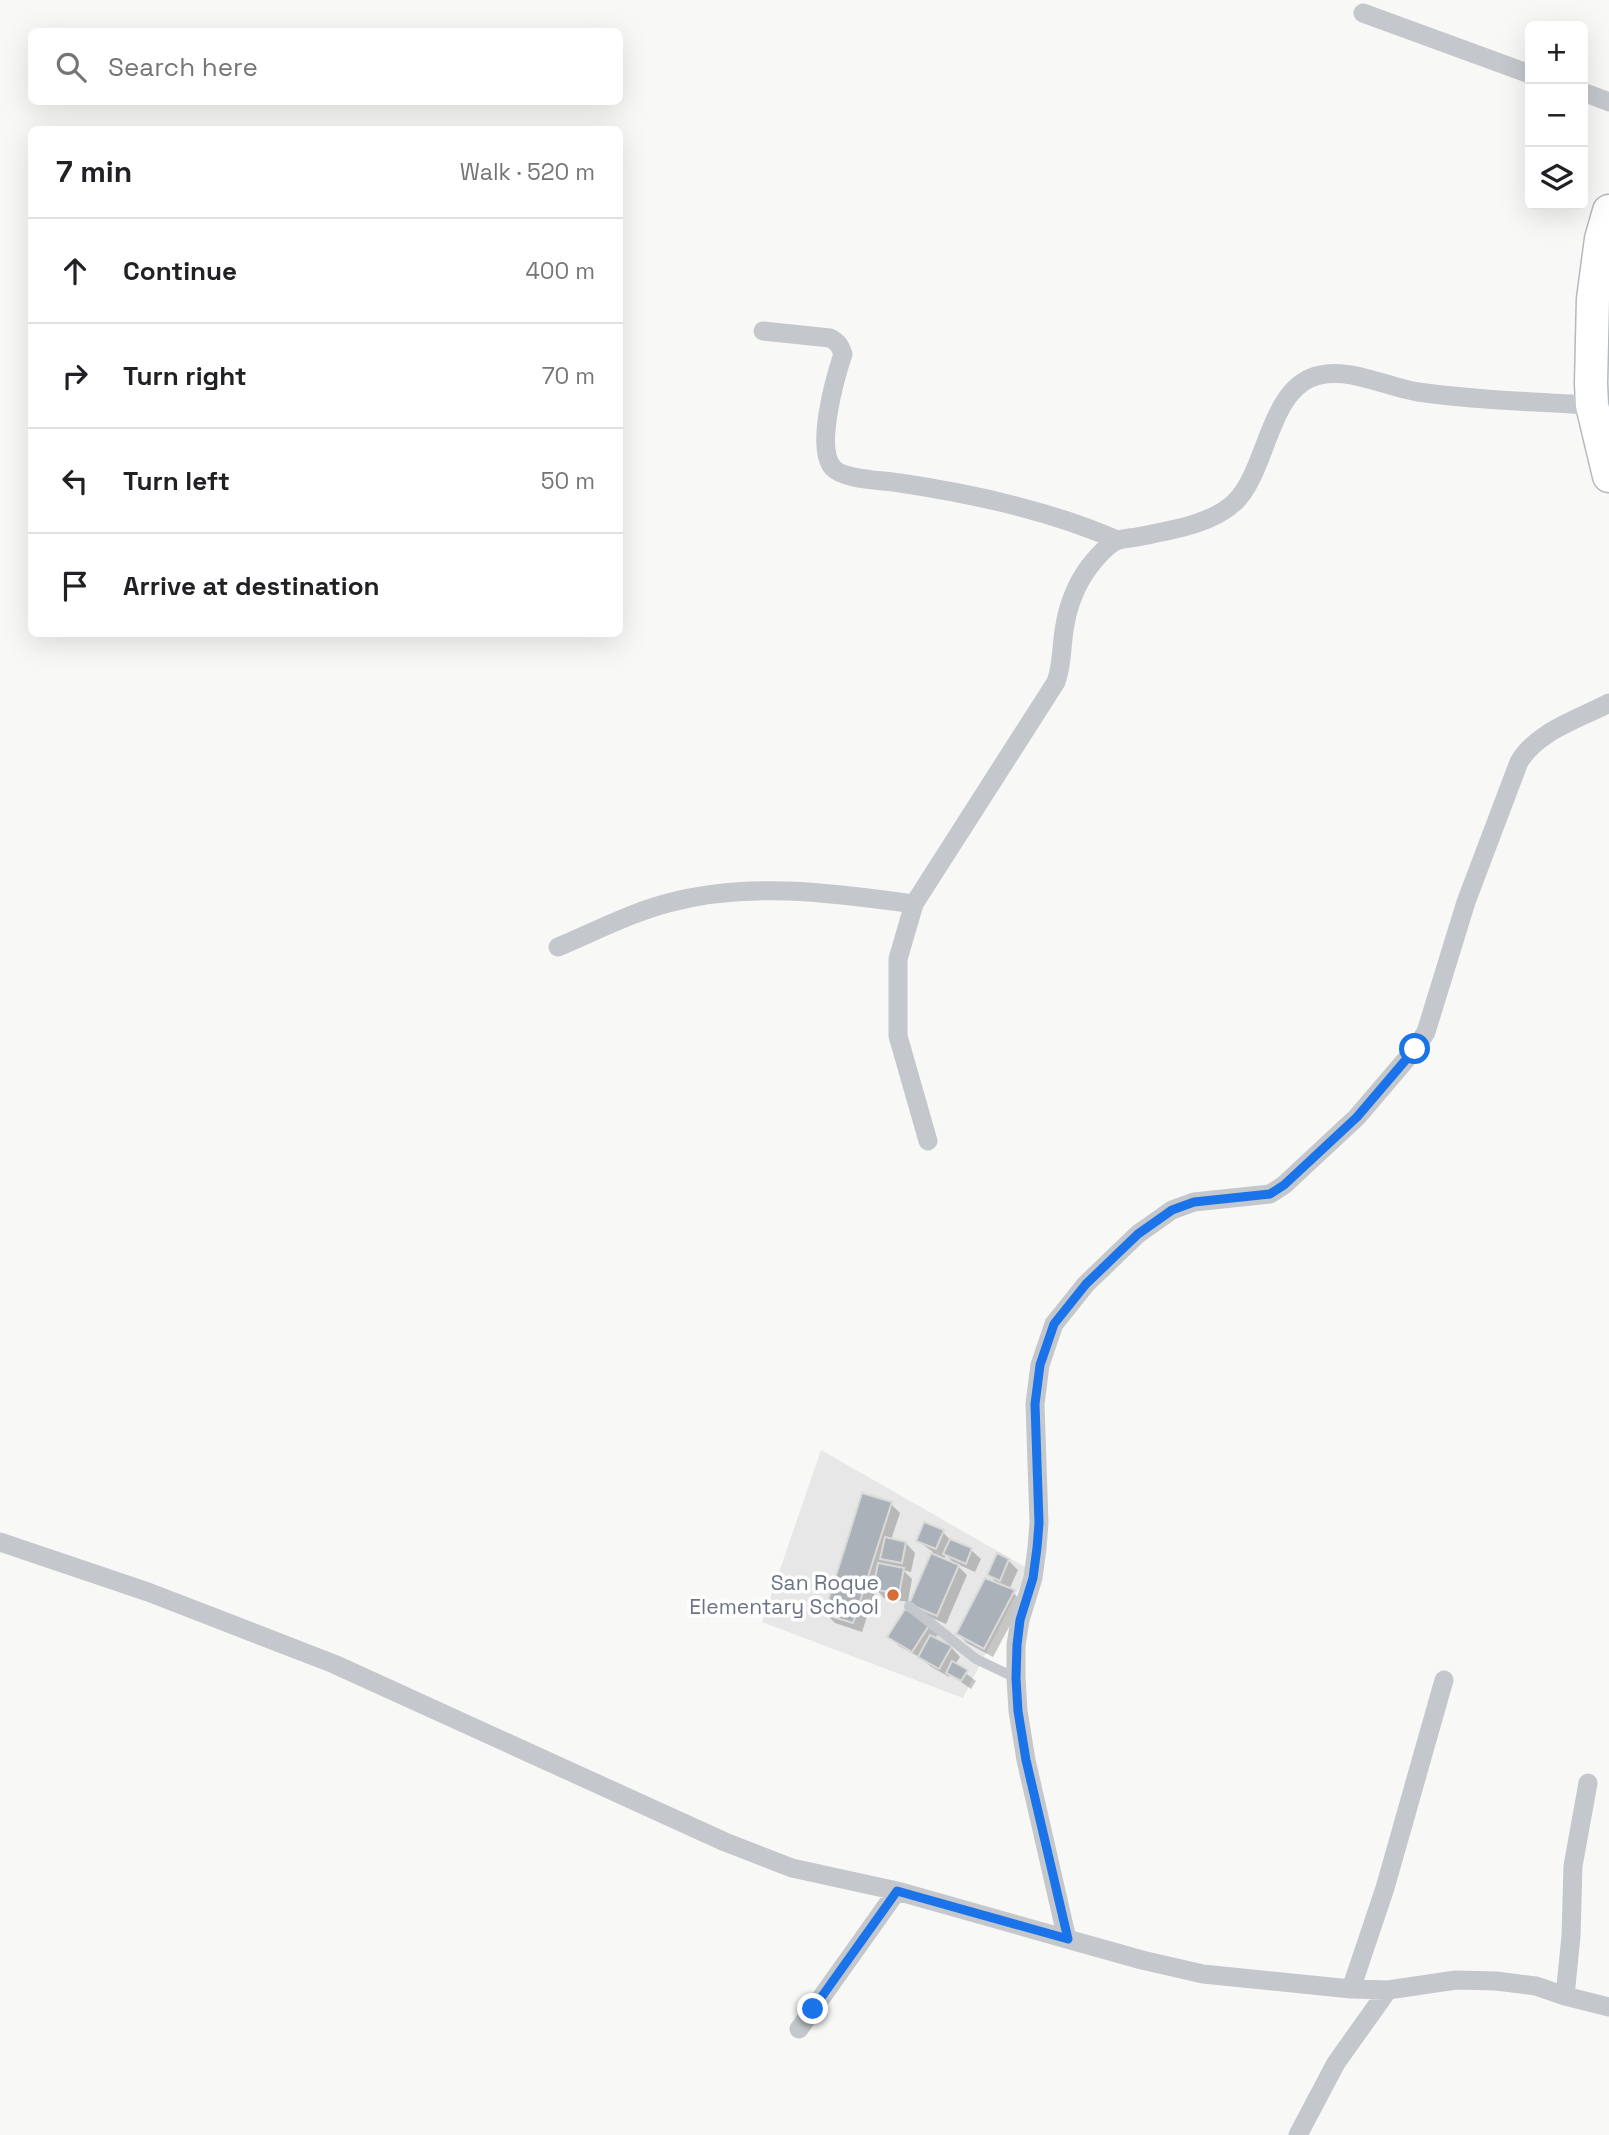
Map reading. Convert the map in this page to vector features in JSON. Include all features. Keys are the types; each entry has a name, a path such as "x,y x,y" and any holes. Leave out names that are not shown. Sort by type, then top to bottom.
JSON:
{"main road":[{"path":"1609,211 1601,239 1593,299 1592,404 1609,476"}],"street":[{"path":"1363,13 1525,72"},
{"path":"1588,94 1609,102"},
{"path":"763,331 830,338 841,346 843,354 831,400 826,442 828,457 835,471 1036,511 1085,526 1117,540"},
{"path":"928,1141 898,1036 898,959 914,904 1046,700 1060,670 1064,626 1074,596 1090,566 1117,540 1185,527 1218,514 1232,505 1242,495 1254,473 1278,414 1292,389 1306,379 1321,374 1357,376 1417,391 1533,402 1592,404"},
{"path":"1068,1939 1026,1760 1016,1678 1020,1620 1033,1578 1039,1523 1035,1404 1040,1365 1054,1324 1086,1284 1157,1219 1194,1202 1270,1194 1297,1175 1357,1117 1415,1049 1426,1032 1466,902 1519,762 1527,749 1542,737 1609,703"},
{"path":"558,947 634,914 669,902 711,894 751,890 807,892 914,904"},
{"path":"0,1542 148,1592 322,1659 725,1842 792,1868 897,1891 1142,1960 1203,1974 1351,1989 1388,1990 1456,1980 1496,1981 1536,1986 1609,2007"},
{"path":"1351,1989 1385,1888 1444,1680"},
{"path":"1565,1996 1571,1936 1573,1866 1588,1783"},
{"path":"799,2029 897,1891"},
{"path":"1298,2135 1336,2063 1388,1990"}],"lane":[{"path":"909,1606 976,1659 1016,1678"}],"shaded area":[{"name":"San Roque Elementary School","path":"821,1450 1029,1569 963,1698 762,1622"}],"building":[{"path":"862,1493 892,1502 853,1623 824,1614"},
{"path":"924,1522 944,1530 936,1549 916,1541"},
{"path":"885,1537 906,1542 902,1563 880,1559"},
{"path":"950,1539 972,1548 966,1564 943,1554"},
{"path":"931,1553 959,1565 937,1616 909,1604"},
{"path":"997,1553 1009,1559 1000,1581 987,1575"},
{"path":"878,1563 904,1568 899,1594 873,1589"},
{"path":"985,1578 1015,1590 984,1649 956,1634"},
{"path":"905,1609 930,1624 912,1652 887,1637"},
{"path":"930,1635 952,1646 939,1669 918,1657"},
{"path":"952,1661 968,1670 961,1681 946,1673"}],"place":[{"name":"San Roque Elementary School","path":"893,1595"}],"route":[{"path":"813,2009 897,1891 1068,1939 1026,1760 1016,1678 1020,1620 1033,1578 1039,1523 1035,1404 1040,1365 1054,1324 1086,1284 1157,1219 1194,1202 1270,1194 1284,1185 1357,1117 1415,1049"}]}
